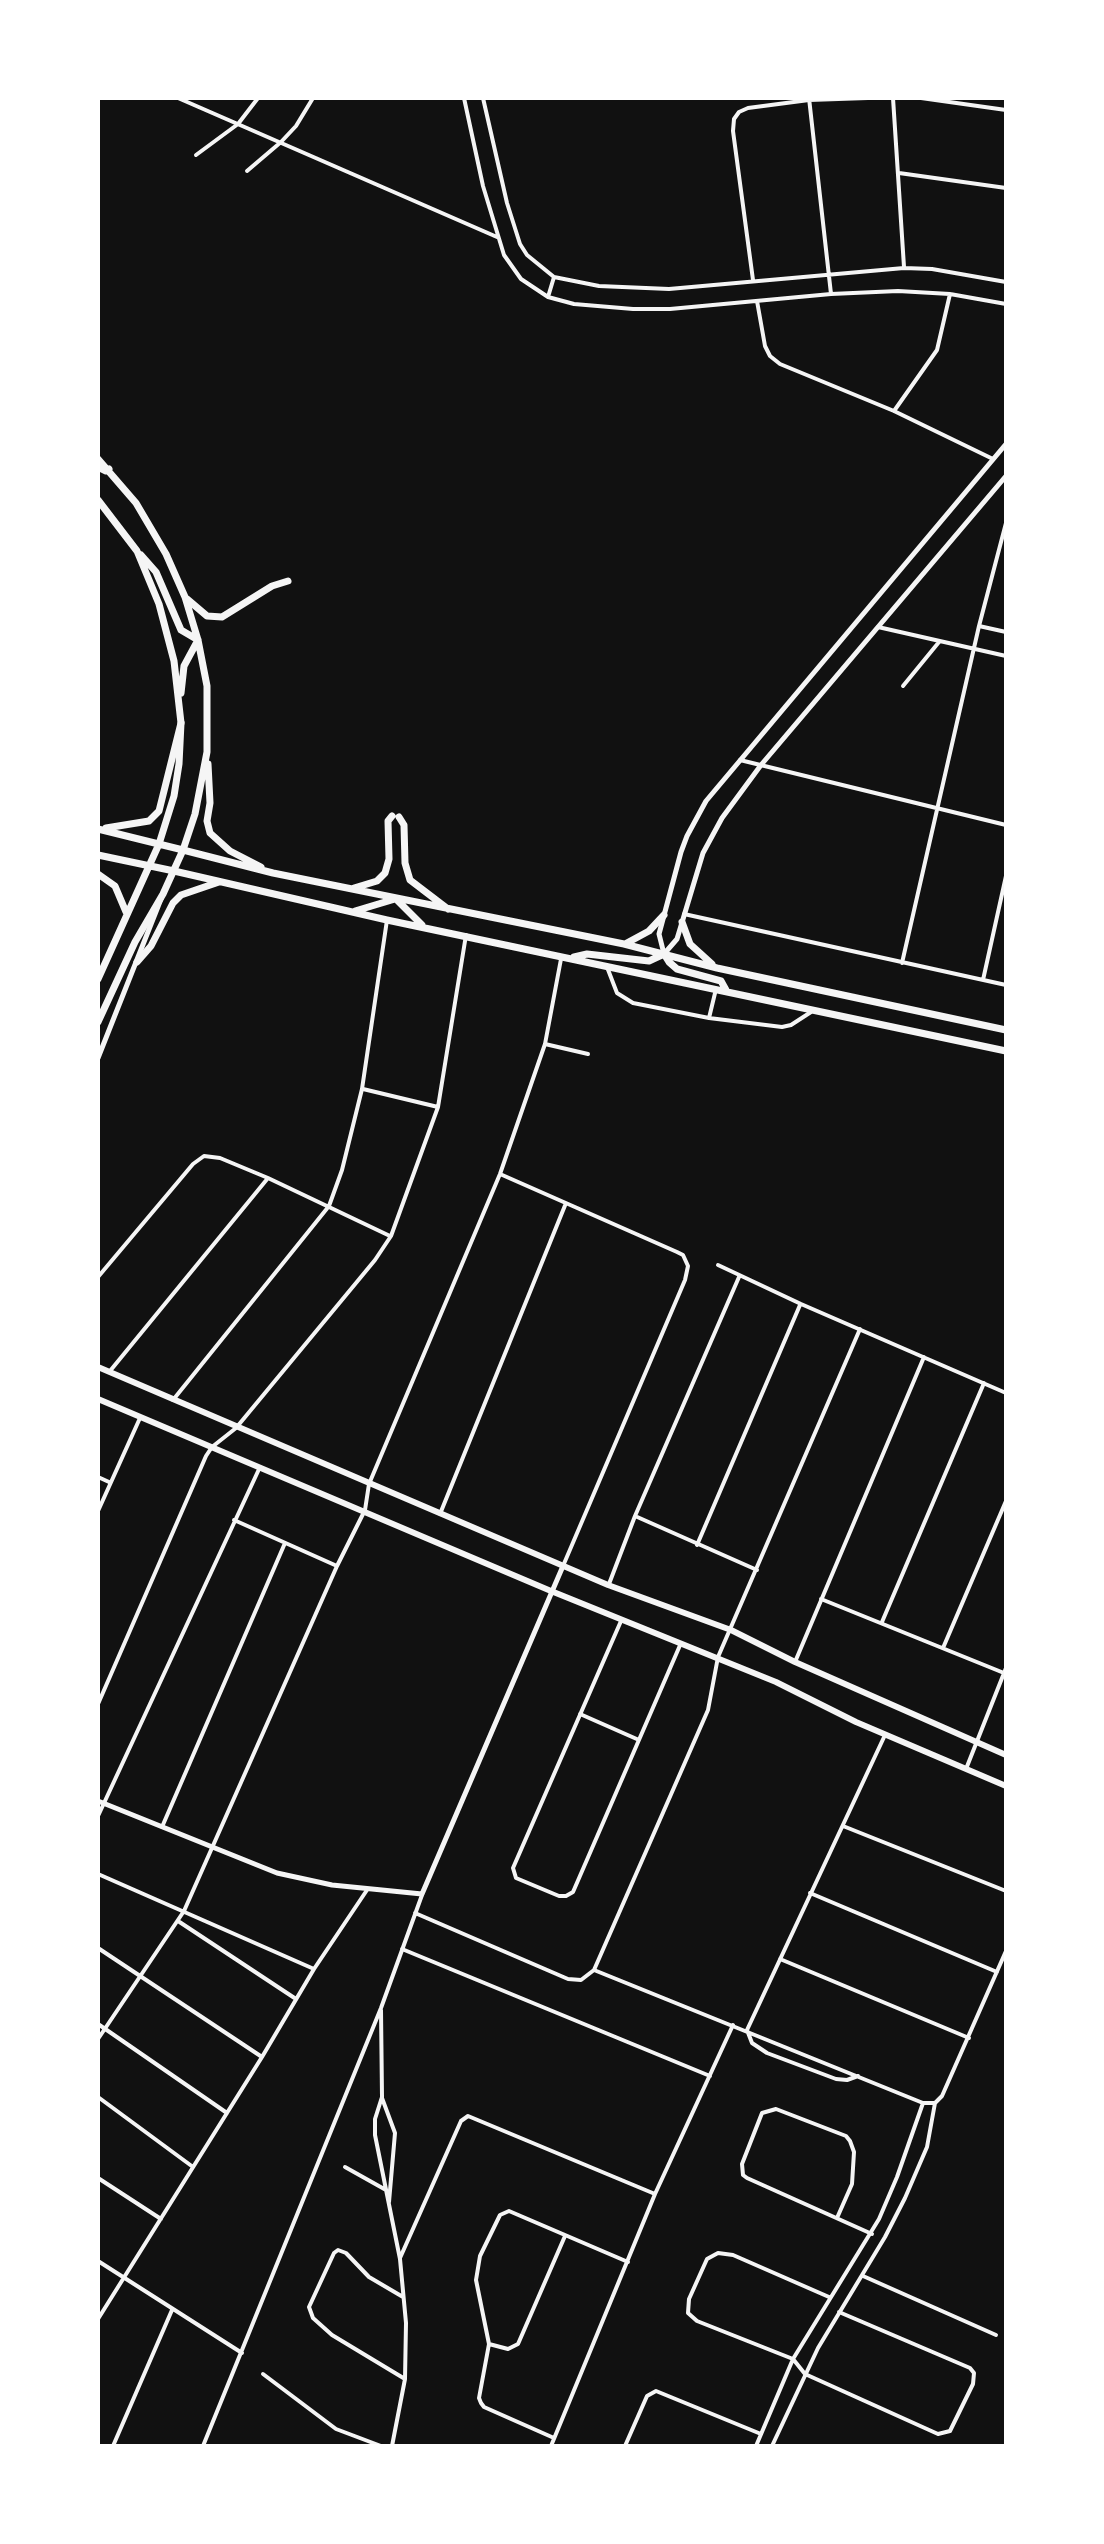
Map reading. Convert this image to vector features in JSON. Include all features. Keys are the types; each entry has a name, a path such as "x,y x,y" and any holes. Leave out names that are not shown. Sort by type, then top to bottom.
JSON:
{"main road":[{"path":"98,459 109,469 149,524 166,554 185,597 198,640 207,686 210,791 207,821 210,833 230,851 273,873"},
{"path":"98,467 106,471 109,469"},
{"path":"98,500 156,572 181,630 198,640"},
{"path":"98,979 159,844 174,796 179,764 180,707 167,632 137,551"},
{"path":"185,597 207,616 222,617 272,586 288,581"},
{"path":"180,707 184,666 198,640"},
{"path":"99,829 140,824 149,821 159,811 181,723"},
{"path":"98,1022 183,850 195,814 207,752"},
{"path":"351,889 377,881 385,873 389,859 388,821 395,816 404,825 405,863 410,880 450,911"},
{"path":"99,829 273,873 624,944 717,968 1006,1030"},
{"path":"98,855 387,920 1006,1051"},
{"path":"98,874 115,886 126,914"},
{"path":"137,962 151,946 173,903 181,895 222,882"},
{"path":"353,912 395,899"},
{"path":"395,899 423,927"},
{"path":"624,944 649,931 664,915"},
{"path":"683,918 693,949 717,968"},
{"path":"573,957 587,954 649,961 664,954"},
{"path":"664,954 677,969 721,981 726,990"},
{"path":"98,1367 608,1585 731,1630 795,1662 1006,1755"},
{"path":"98,1399 551,1591 718,1657 1006,1786"}],"street":[{"path":"180,98 497,237"},
{"path":"196,155 238,124 258,98"},
{"path":"247,171 296,126 313,98"},
{"path":"464,98 504,255 521,279 548,297 574,304 670,309 898,291 950,294 1006,304"},
{"path":"483,98 507,203 520,244 527,255 554,277 599,286 657,289 904,268 932,269 1006,282"},
{"path":"753,281 734,119 739,112 748,108 809,99 868,98"},
{"path":"893,98 904,268"},
{"path":"921,98 1006,110"},
{"path":"809,99 831,294"},
{"path":"899,173 1006,188"},
{"path":"548,297 554,277"},
{"path":"894,411 937,350 950,294"},
{"path":"757,301 762,337 770,356 780,364 894,411 993,459"},
{"path":"664,954 659,934 664,915 687,836 706,801 1006,444"},
{"path":"664,954 677,939 693,880 710,839 761,765 1005,479"},
{"path":"902,963 973,649 1006,523"},
{"path":"979,626 1006,632"},
{"path":"878,627 1006,656"},
{"path":"903,686 939,642"},
{"path":"740,759 1006,825"},
{"path":"983,980 1006,876"},
{"path":"98,1058 163,894"},
{"path":"683,918 1006,985"},
{"path":"172,1400 329,1206 342,1170 362,1089 387,920"},
{"path":"98,1704 212,1447 236,1428 375,1260 391,1236 438,1107 466,935"},
{"path":"98,2039 184,1911 337,1566 365,1510 369,1484 500,1174 545,1044 562,955"},
{"path":"607,965 611,984 623,999 633,1003 709,1018 782,1027 798,1022 815,1009"},
{"path":"709,1018 716,988"},
{"path":"545,1044 588,1054"},
{"path":"362,1089 438,1107"},
{"path":"98,1277 193,1164 204,1156 220,1158 268,1178 391,1236"},
{"path":"203,2446 381,2008 422,1894 685,1280 686,1260 677,1252 500,1174"},
{"path":"109,1372 268,1178"},
{"path":"440,1514 566,1203"},
{"path":"718,1265 739,1277 1006,1393"},
{"path":"608,1585 739,1277"},
{"path":"697,1545 801,1304"},
{"path":"415,1913 568,1979 589,1977 708,1710 718,1657 860,1329"},
{"path":"795,1662 924,1357"},
{"path":"882,1622 984,1383"},
{"path":"98,1511 140,1418"},
{"path":"98,1816 260,1467"},
{"path":"98,1477 109,1482"},
{"path":"943,1648 1006,1501"},
{"path":"635,1516 757,1570"},
{"path":"234,1520 337,1566"},
{"path":"161,1828 285,1543"},
{"path":"821,1599 1005,1670 966,1769"},
{"path":"622,1618 514,1864 516,1878 559,1896 573,1892 681,1643"},
{"path":"580,1714 639,1740"},
{"path":"858,2076 847,2080 836,2079 767,2053 752,2043 747,2030 885,1734"},
{"path":"98,1801 277,1873 367,1890 422,1894"},
{"path":"843,1826 1006,1891"},
{"path":"98,1874 314,1969"},
{"path":"98,2319 314,1969 367,1890"},
{"path":"810,1893 997,1972"},
{"path":"178,1920 296,1999"},
{"path":"98,1948 262,2057"},
{"path":"402,1949 710,2076"},
{"path":"774,2445 805,2374 918,2172 927,2147 935,2103 942,2096 1006,1951"},
{"path":"780,1959 969,2038"},
{"path":"594,1970 923,2103 935,2103"},
{"path":"381,2008 382,2097 375,2119 375,2135 400,2259 407,2353 392,2446"},
{"path":"98,2024 227,2113"},
{"path":"551,2446 655,2194 733,2025"},
{"path":"98,2097 193,2167"},
{"path":"382,2097 395,2133 389,2205"},
{"path":"756,2446 793,2359 829,2297 872,2234 897,2177 923,2103"},
{"path":"837,2218 852,2184 854,2152 850,2141 846,2136 776,2109 762,2113 742,2164 743,2175 837,2218 872,2234"},
{"path":"400,2259 461,2121 468,2116 655,2194"},
{"path":"345,2167 391,2193"},
{"path":"98,2178 161,2219"},
{"path":"554,2438 481,2403 489,2344 476,2271 480,2256 500,2215 509,2211 628,2262"},
{"path":"489,2344 508,2349 518,2344 565,2236"},
{"path":"403,2297 369,2277 346,2253 338,2250 309,2307 313,2318 332,2335 405,2379"},
{"path":"829,2297 733,2255 718,2253 707,2259 689,2299 688,2313 691,2318 793,2359 805,2374 938,2434 950,2431 973,2384 974,2373 970,2368 839,2312"},
{"path":"98,2261 242,2353"},
{"path":"862,2275 996,2335"},
{"path":"113,2446 172,2310"},
{"path":"263,2374 336,2429 381,2446"},
{"path":"625,2446 647,2396 656,2391 761,2434"}]}
